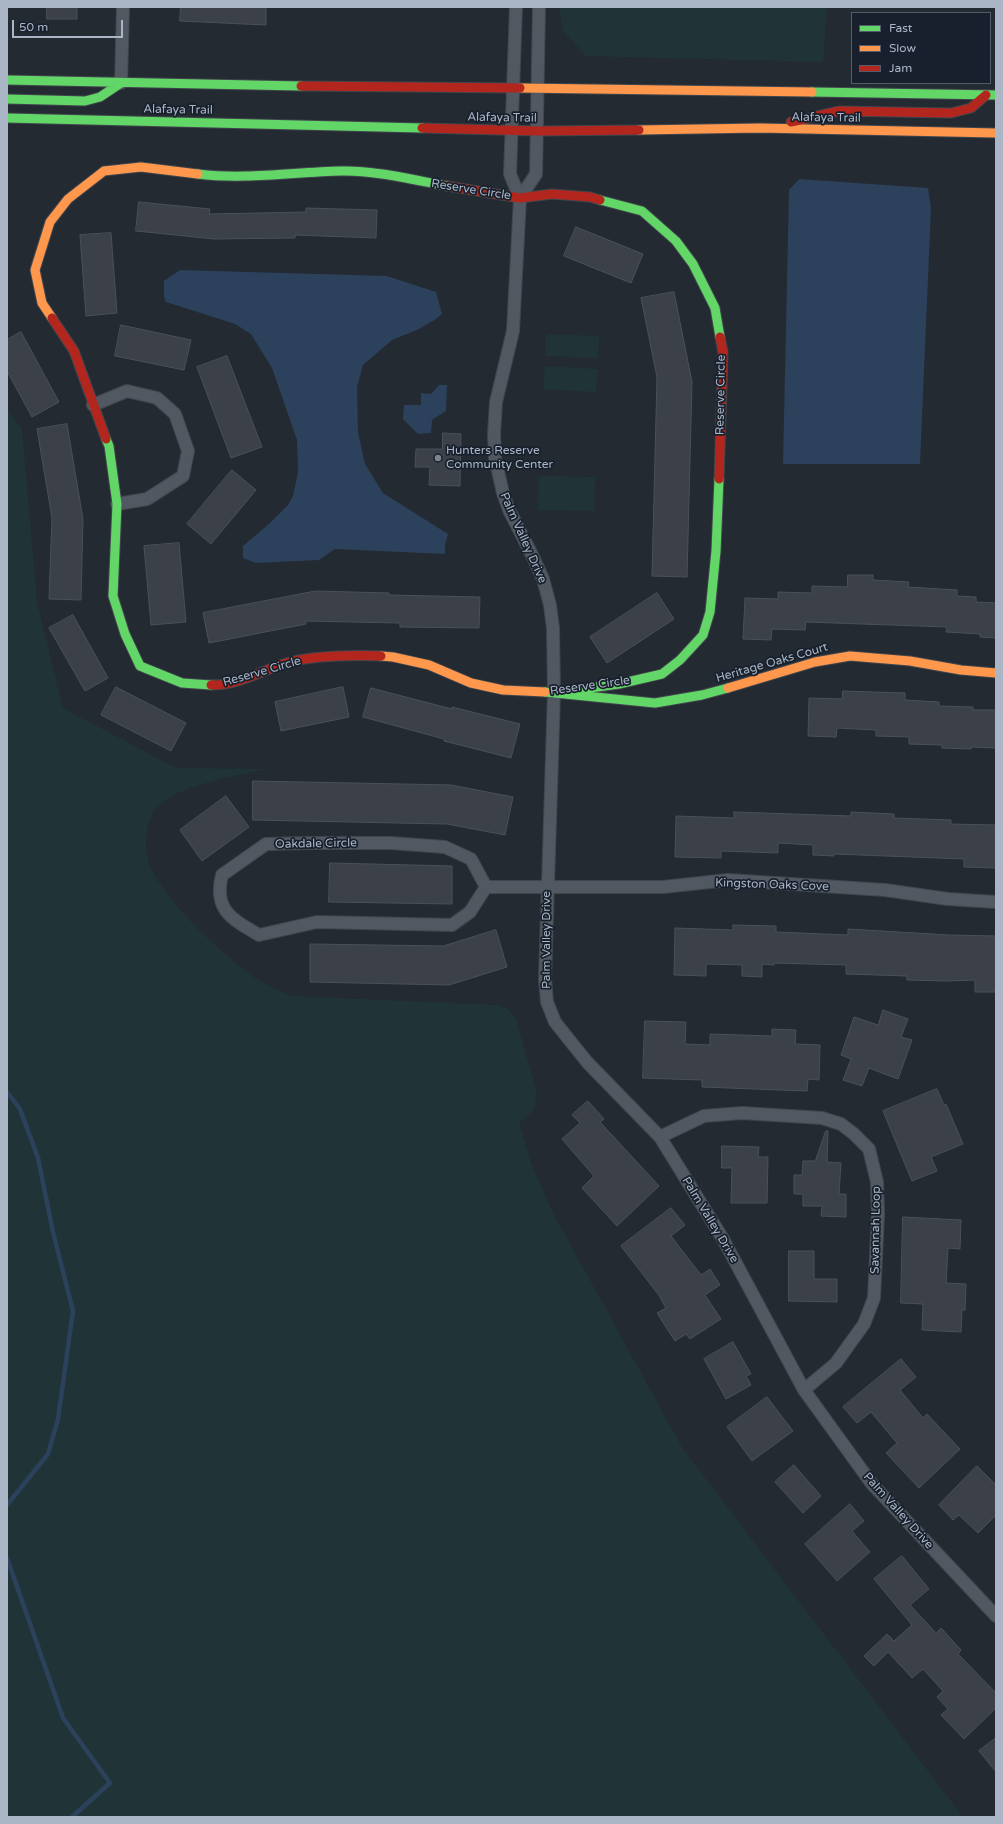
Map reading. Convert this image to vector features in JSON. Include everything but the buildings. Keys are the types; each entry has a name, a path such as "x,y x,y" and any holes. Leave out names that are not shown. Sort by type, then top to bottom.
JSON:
{"street":[{"path":"7,100 85,101 100,97 121,83 123,7"},
{"name":"Palm Valley Drive","path":"516,7 510,174 520,198 513,331 496,402 494,434 498,478 509,510 543,579 550,605 554,650 554,693 547,886 545,979 547,1002 554,1022 587,1062 660,1137 723,1239 804,1390 872,1484 996,1616"},
{"path":"520,198 536,174 538,131 537,88 539,7"},
{"name":"Alafaya Trail","path":"7,80 316,88 537,88 996,95"},
{"path":"760,128 839,111 951,113 970,110 986,95"},
{"name":"Alafaya Trail","path":"7,118 538,131 760,128 996,132"},
{"name":"Reserve Circle","path":"141,167 219,177 343,171 389,176 520,198 552,194 590,197 642,211 676,241 693,264 715,308 723,352 716,551 710,612 703,635 680,660 662,674 619,684 554,693 503,690 471,684 429,665 393,658 345,655 290,662 242,679 220,684 182,683 140,666 125,634 112,596 117,504 109,446 74,351 42,303 35,270 50,222 68,199 104,171 141,167"},
{"path":"93,405 127,391 157,398 175,414 188,451 182,476 147,499 117,504"},
{"name":"Heritage Oaks Court","path":"554,693 655,702 702,696 815,662 850,656 910,661 961,670 996,673"},
{"name":"Oakdale Circle","path":"309,842 445,847 471,859 486,887 470,912 452,925 317,922 259,935 232,920 221,905 218,889 222,874 266,844 309,842"},
{"name":"Kingston Oaks Cove","path":"547,886 663,887 728,880 885,890 948,899 996,902"},
{"path":"486,887 547,886"},
{"name":"Savannah Loop","path":"660,1137 704,1116 742,1113 822,1118 841,1124 869,1149 877,1182 878,1214 874,1298 864,1324 836,1363 804,1390"}],"green space":[{"path":"559,7 827,7 823,62 586,56 563,31"},
{"path":"546,334 599,336 598,358 545,356"},
{"path":"545,366 598,369 596,392 543,389"},
{"path":"7,409 22,429 37,602 63,708 176,768 264,769 194,786 169,798 159,805 152,814 148,825 146,847 150,865 160,884 172,900 201,932 233,961 262,982 292,996 496,1005 508,1009 516,1019 536,1089 535,1109 519,1123 531,1163 553,1213 683,1449 963,1817 7,1817"},
{"path":"539,476 595,477 594,511 538,510"}],"water":[{"path":"799,179 928,188 931,208 920,464 783,464 789,190"},
{"path":"180,270 387,276 436,292 442,314 419,329 392,340 363,365 357,387 358,432 365,464 383,493 448,534 445,545 445,554 335,549 319,560 256,563 243,558 243,546 288,505 293,496 298,472 297,440 272,368 251,334 235,324 166,302 164,297 164,281"},
{"path":"439,385 447,385 446,411 432,420 431,433 418,434 403,419 404,405 421,405 421,393 431,394"}],"waterway":[{"path":"7,1092 20,1109 38,1158 53,1232 73,1311 58,1419 48,1454 7,1505"},
{"path":"7,1558 63,1718 110,1783 72,1817"}],"traffic: fast":[{"path":"7,80 301,86"},
{"path":"7,99 85,101 100,97 121,83"},
{"path":"812,92 996,95"},
{"path":"7,118 422,128"},
{"path":"198,174 216,176 252,176 353,171 394,176 447,186"},
{"path":"600,200 642,211 676,241 693,264 715,308 720,337"},
{"path":"106,439 109,446 117,504 113,596 125,634 140,666 182,683 211,685"},
{"path":"554,693 619,684 662,674 680,660 703,635 710,612 716,551 719,479"},
{"path":"545,692 655,703 702,695 728,688"}],"traffic: slow":[{"path":"520,88 812,92"},
{"path":"639,130 760,128 996,133"},
{"path":"52,318 42,303 35,270 50,222 68,199 104,171 141,167 198,174"},
{"path":"381,656 393,657 429,665 471,683 503,690 545,692"},
{"path":"728,688 815,662 850,656 910,661 961,670 996,673"}],"traffic: jam":[{"path":"301,86 520,88"},
{"path":"791,122 839,111 951,113 971,108 986,95"},
{"path":"422,128 538,131 639,130"},
{"path":"447,186 520,198 552,194 590,197 600,200"},
{"path":"52,318 74,351 106,439"},
{"path":"719,479 723,352 720,337"},
{"path":"211,685 231,683 280,665 312,658 335,656 381,656"}],"place":[{"name":"Hunters Reserve Community Center","path":"438,458"}]}
